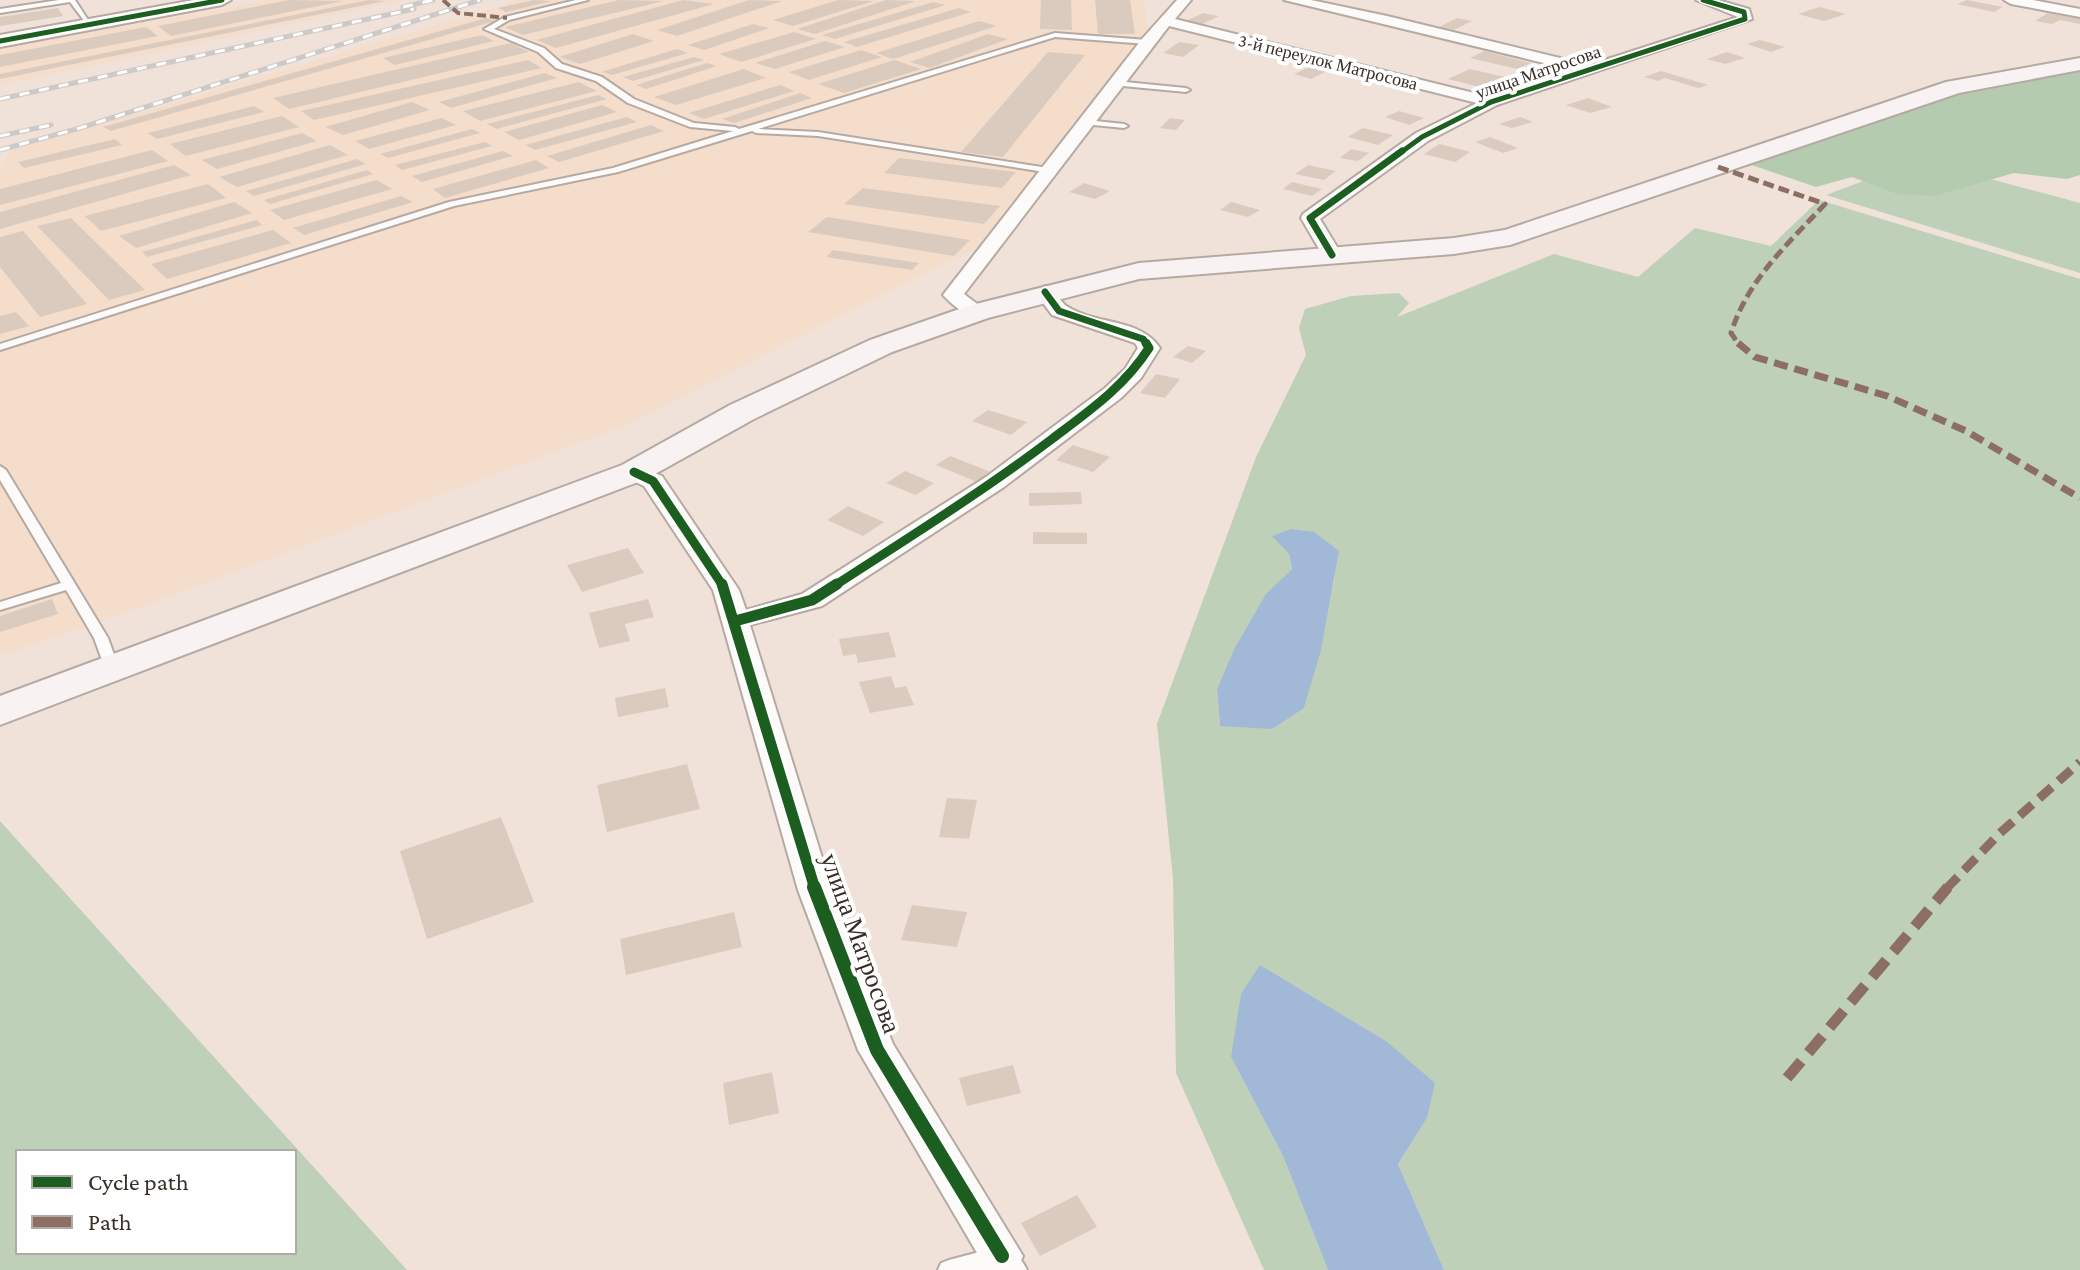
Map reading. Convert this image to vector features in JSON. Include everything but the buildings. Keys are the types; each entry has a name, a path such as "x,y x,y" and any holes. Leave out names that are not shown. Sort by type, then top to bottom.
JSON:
{"main road":[{"path":"0,711 113,671 634,472 742,412 881,346 978,312 1045,292 1139,271 1454,246 1510,237 1954,87 2080,64"}],"street":[{"path":"0,41 222,0"},
{"path":"978,312 953,295 1147,42 1184,0"},
{"path":"1291,0 1387,20 1590,70"},
{"name":"улица Матросова","path":"1332,255 1310,218 1422,137 1491,102 1739,22 1746,15 1734,8 1703,0"},
{"path":"2011,0 2080,13"},
{"name":"3-й переулок Матросова","path":"1165,21 1491,102"},
{"path":"735,621 812,600 995,482 1113,393 1133,373 1149,348 1143,339 1059,311 1045,292"},
{"name":"улица Матросова","path":"634,472 653,481 726,590 815,890 877,1050 1009,1263"}],"lane":[{"path":"0,11 70,0 90,25"},
{"path":"585,0 507,18 488,29 541,50 559,66 599,79 631,101 693,125 818,134 1048,171"},
{"path":"0,347 452,204 615,170 1055,35 1147,42"},
{"path":"1115,83 1186,90"},
{"path":"1086,122 1124,126"},
{"path":"0,470 101,638 113,671"},
{"path":"0,606 69,585"},
{"path":"949,1270 1009,1263"}],"shaded area":[{"path":"271,0 404,0 0,85 0,49"},
{"path":"521,0 1144,0 1148,30 986,243 621,427 125,613 0,656 0,167 10,151"}],"green space":[{"path":"2080,70 2080,175 2067,179 2014,173 1935,196 1897,194 1852,177 1816,187 1749,164 1958,93"},
{"path":"1920,160 2080,203 2080,273 1826,195"},
{"path":"1819,200 2080,279 2080,1270 1444,1270 1398,1164 1427,1118 1386,1041 1261,966 1231,1057 1283,1156 1328,1270 1264,1270 1176,1073 1173,878 1157,724 1256,457 1306,355 1299,328 1305,309 1351,296 1399,293 1409,303 1397,317 1554,254 1638,277 1695,228 1771,246","holes":["1289,554 1335,577 1304,708 1220,726 1217,689 1234,649 1266,595 1292,569"]},
{"path":"0,821 407,1270 0,1270"}],"water":[{"path":"1291,529 1314,532 1339,551 1321,650 1304,708 1272,729 1220,726 1217,689 1234,649 1266,594 1292,569 1289,554 1272,536"},
{"path":"1260,965 1386,1041 1435,1083 1427,1118 1398,1164 1444,1270 1328,1270 1283,1156 1231,1057 1241,994"}],"railway":[{"path":"403,7 433,0"},
{"path":"0,150 80,128 480,0"},
{"path":"0,99 414,9"},
{"path":"0,136 51,125"}],"marked path":[{"path":"443,0 458,13 507,18"},
{"path":"1718,167 1825,204 1769,263 1746,295 1731,333 1742,349 1755,357 1887,396 1966,431 2080,498"},
{"path":"1787,1078 1890,953 1962,872 2039,796 2080,762"}],"cycle path":[{"path":"0,41 222,0"},
{"path":"1332,255 1310,218 1422,137 1491,102 1745,19 1744,12 1703,0"},
{"path":"735,621 812,600 995,482 1113,393 1133,373 1149,348 1143,339 1059,311 1045,292"},
{"path":"634,472 653,481 726,590 815,890 877,1050 1002,1256"}]}
